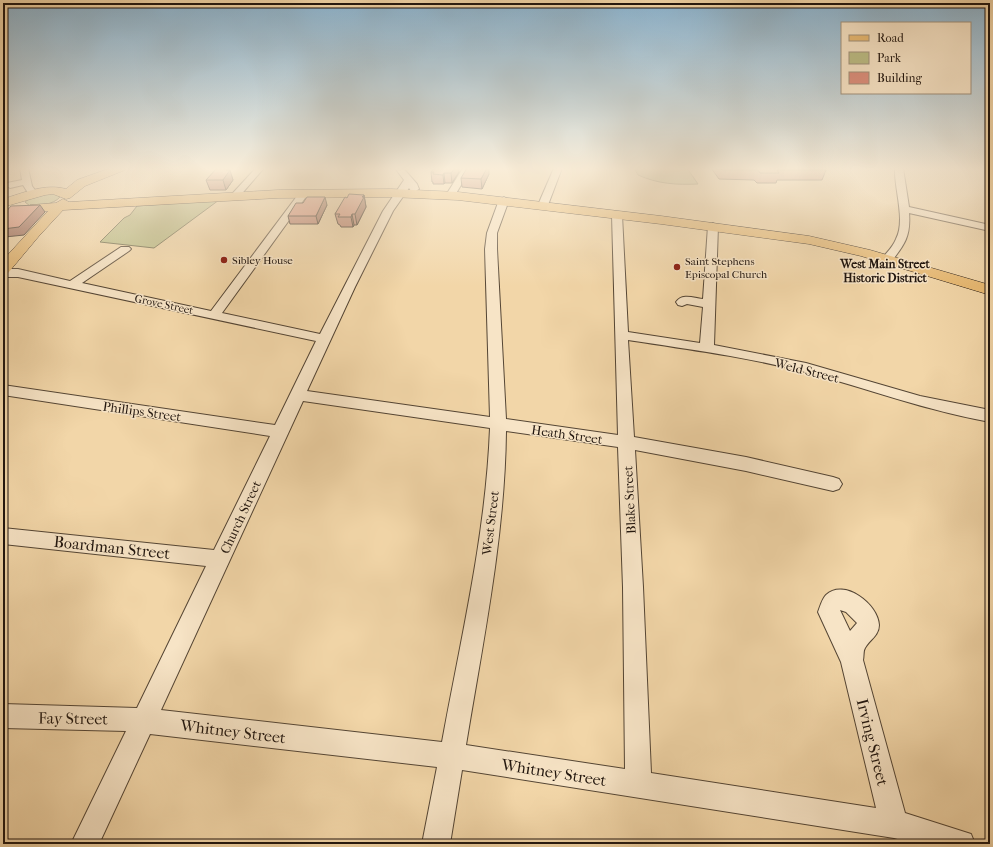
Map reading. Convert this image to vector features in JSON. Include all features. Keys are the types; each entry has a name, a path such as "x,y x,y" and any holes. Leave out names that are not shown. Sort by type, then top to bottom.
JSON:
{"main road":[{"path":"3,270 58,208"},
{"path":"564,208 809,240 887,260 990,290"}],"street":[{"path":"214,315 293,208"},
{"name":"Church Street","path":"85,844 324,339 391,208"},
{"name":"West Street","path":"436,844 487,557 497,467 498,424 491,249 492,233 501,208"},
{"path":"887,260 903,236 903,209 990,228"},
{"name":"Blake Street","path":"617,214 633,587 638,785"},
{"path":"708,348 712,226"},
{"path":"73,284 126,249"},
{"name":"Grove Street","path":"3,273 18,273 73,284 324,339"},
{"path":"682,302 684,300 709,304"},
{"name":"Weld Street","path":"621,335 708,348 805,368 922,401 990,416"},
{"name":"Phillips Street","path":"3,390 280,432"},
{"name":"Heath Street","path":"298,395 398,408 626,442 746,464 833,484"},
{"name":"Boardman Street","path":"3,536 220,559"},
{"name":"Irving Street","path":"852,660 894,824"},
{"name":"Fay Street","path":"3,716 144,720"},
{"name":"Whitney Street","path":"144,720 452,756 894,824 961,844"}],"green space":[{"path":"136,208 209,208 154,248 100,242 124,218 130,215"}],"building":[{"path":"10,208 38,208 19,227 3,229 3,225 7,219 3,219 3,215"},
{"path":"293,208 320,208 316,216 288,216"},
{"path":"339,208 358,208 355,214 352,214 351,217 338,217 340,214 335,214"}],"place":[{"name":"Sibley House","path":"224,260"},
{"name":"Saint Stephens Episcopal Church","path":"677,267"}],"district":[{"name":"West Main Street Historic District","path":"885,271"}]}
